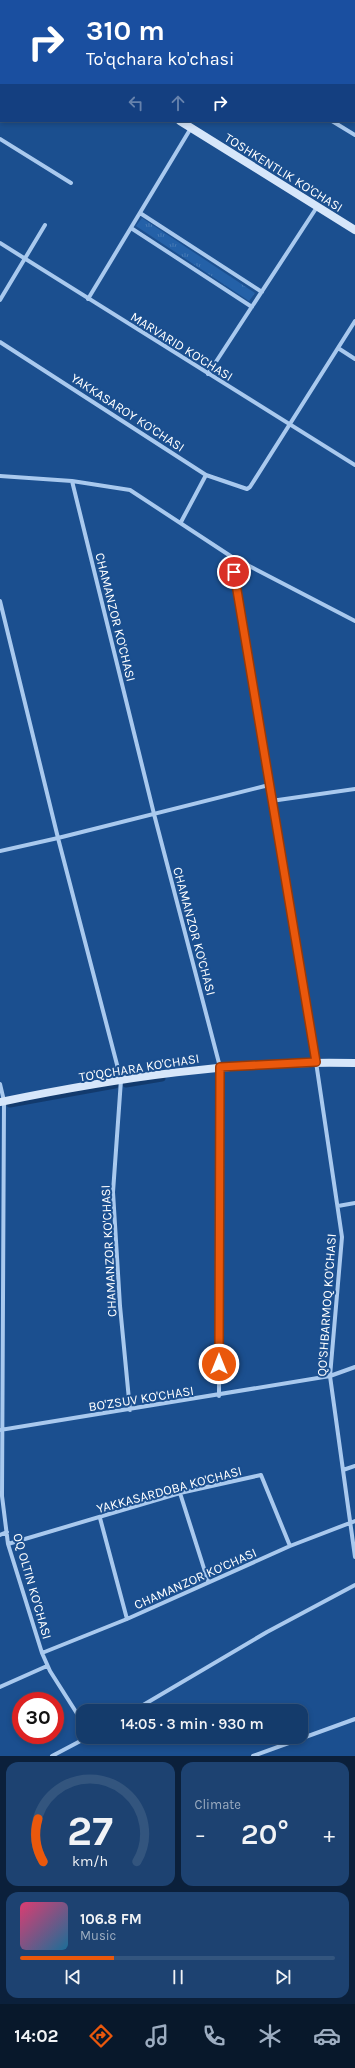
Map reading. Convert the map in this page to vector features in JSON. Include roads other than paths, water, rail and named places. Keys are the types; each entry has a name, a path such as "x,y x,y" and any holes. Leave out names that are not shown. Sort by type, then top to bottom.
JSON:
{"street":[{"name":"TOSHKENTLIK KO'CHASI","path":"182,122 355,230"},
{"path":"334,122 355,135"},
{"path":"88,299 191,128"},
{"path":"0,138 71,183"},
{"path":"208,374 317,207"},
{"path":"140,213 262,292"},
{"path":"0,300 45,225"},
{"path":"131,228 252,307"},
{"name":"MARVARID KO'CHASI","path":"0,243 355,465"},
{"path":"290,424 355,321"},
{"name":"YAKKASAROY KO'CHASI","path":"0,342 206,475 239,487 250,488 290,424"},
{"path":"338,348 355,359"},
{"path":"181,522 206,475"},
{"path":"0,476 72,481 130,490 181,522 232,557 355,621"},
{"name":"CHAMANZOR KO'CHASI","path":"72,481 154,814 220,1067 219,1396"},
{"name":"QO'SHBARMOQ KO'CHASI","path":"232,557 316,1062 342,1237 330,1376 343,1470 353,1521 355,1557"},
{"name":"CHAMANZOR KO'CHASI","path":"0,601 58,838 121,1080 113,1192 120,1306 130,1410"},
{"path":"0,851 269,785"},
{"path":"272,801 355,789"},
{"name":"TO'QCHARA KO'CHASI","path":"2,1102 121,1080 220,1067 316,1062 355,1063"},
{"name":"OQ OLTIN KO'CHASI","path":"0,1084 2,1102 2,1496 8,1544 42,1653 48,1666 76,1712"},
{"path":"338,1206 355,1203"},
{"name":"BO'ZSUV KO'CHASI","path":"1,1430 219,1396 330,1376 355,1367"},
{"path":"343,1470 355,1466"},
{"name":"YAKKASARDOBA KO'CHASI","path":"8,1544 100,1518 180,1493 261,1475 290,1546"},
{"path":"180,1493 208,1581"},
{"path":"100,1518 127,1619"},
{"name":"CHAMANZOR KO'CHASI","path":"42,1653 127,1619 208,1581 353,1521"},
{"path":"0,1535 7,1532"},
{"path":"145,1704 267,1632 355,1585"},
{"path":"0,1687 48,1666"},
{"path":"253,1756 355,1719"},
{"path":"52,1756 76,1743"}],"waterway":[{"path":"126,1084 162,1078"},
{"path":"10,1104 115,1085"}]}
